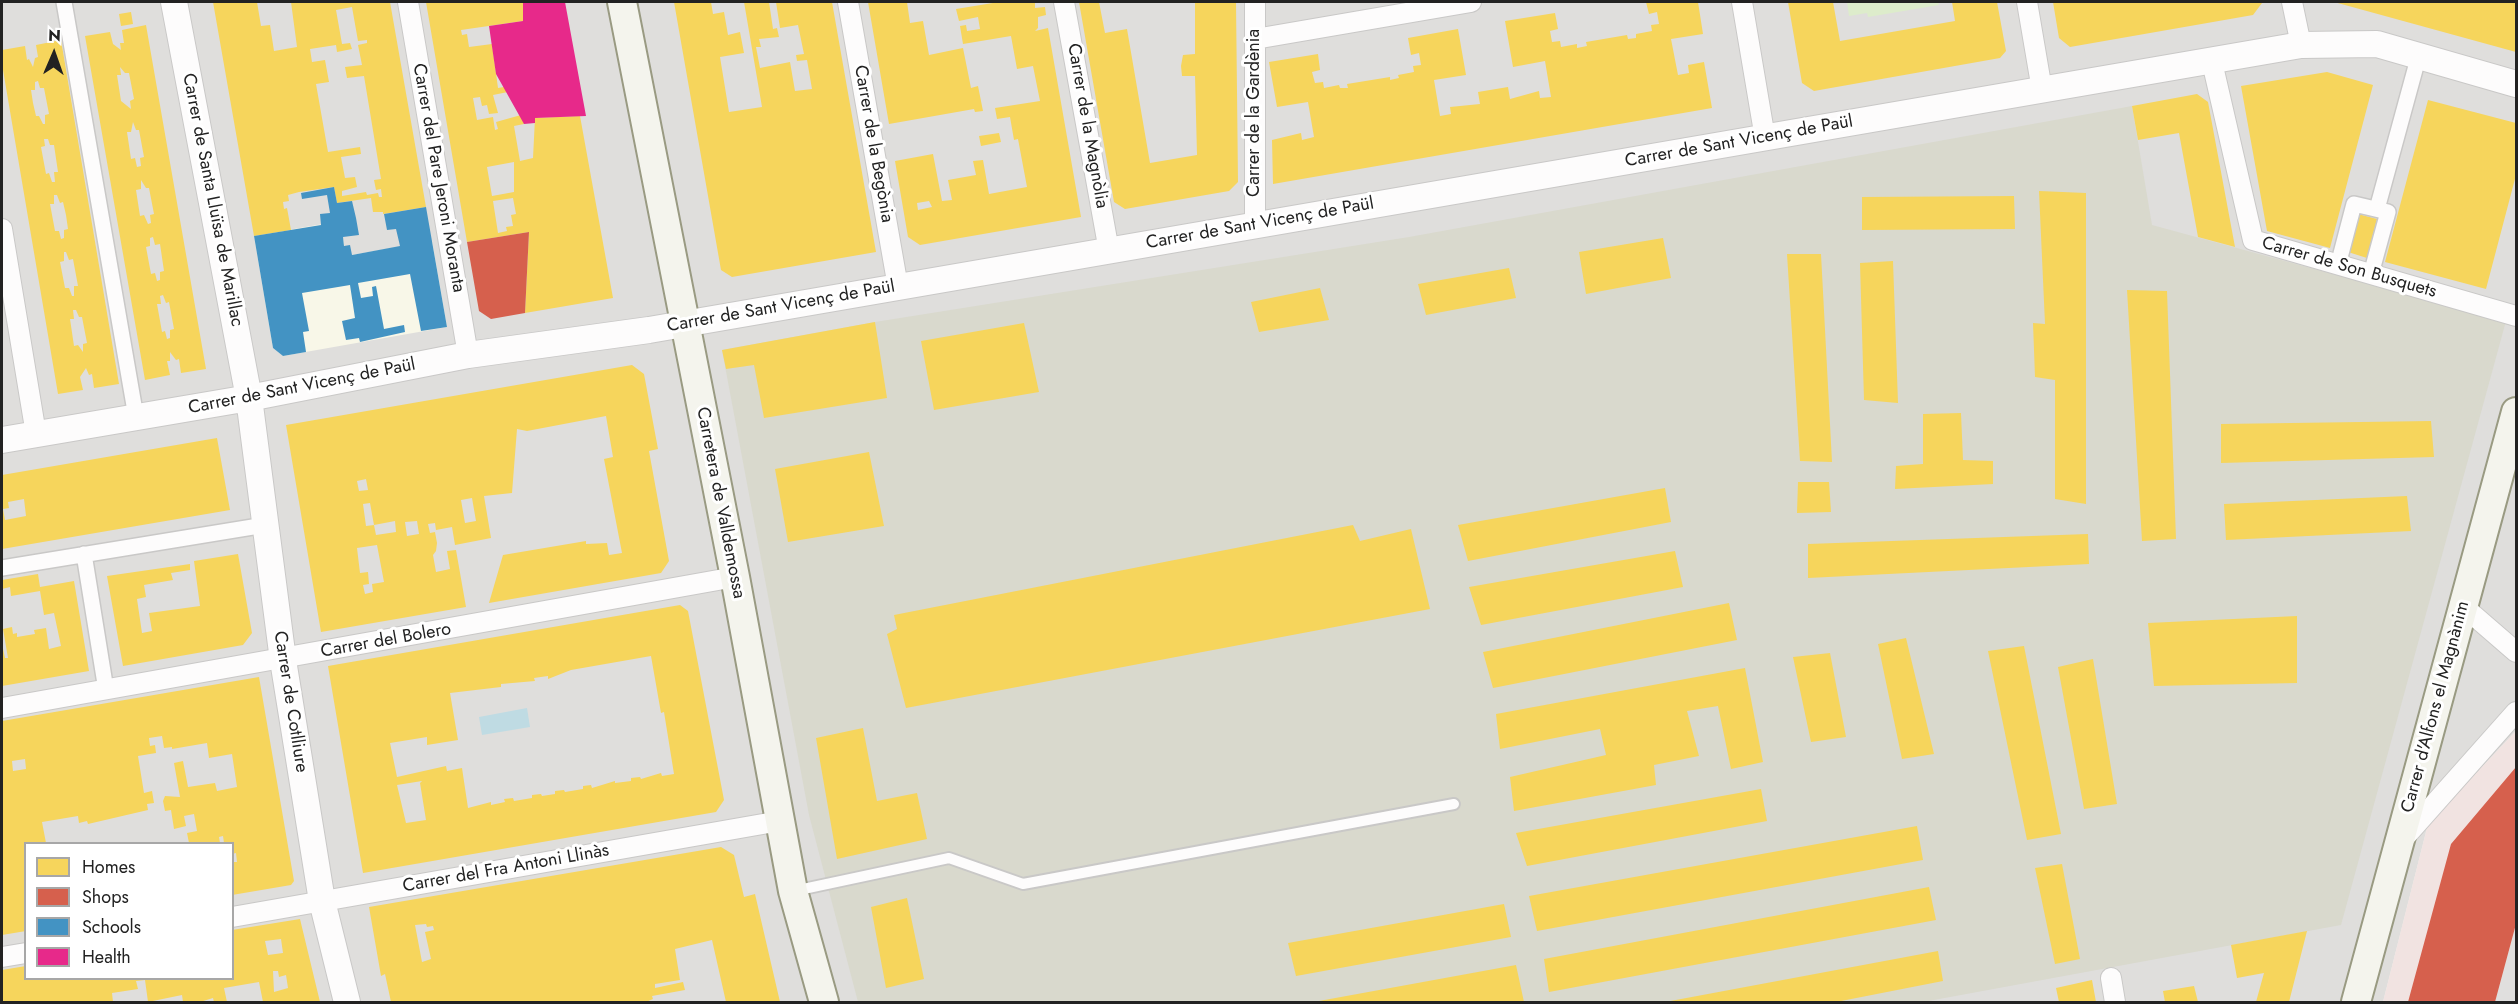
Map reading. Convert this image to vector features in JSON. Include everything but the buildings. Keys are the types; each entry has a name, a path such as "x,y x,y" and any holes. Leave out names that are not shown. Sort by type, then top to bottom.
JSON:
{"main road":[{"name":"Carretera de Valldemossa","path":"622,2 735,577 793,891 824,1002"},
{"name":"Carrer d'Alfons el Magnànim","path":"2356,1002 2517,412"}],"street":[{"path":"64,2 136,417"},
{"name":"Carrer de Santa Lluïsa de Marillac","path":"174,2 249,398"},
{"name":"Carrer del Pare Jeroni Moranta","path":"408,2 468,355"},
{"name":"Carrer de la Begònia","path":"848,2 898,287"},
{"name":"Carrer de la Magnòlia","path":"1064,2 1109,251"},
{"name":"Carrer de la Gardènia","path":"1255,2 1255,224"},
{"path":"1255,39 1471,2"},
{"path":"1742,2 1765,138"},
{"path":"2027,2 2042,90"},
{"path":"2292,2 2301,45"},
{"name":"Carrer de Sant Vicenç de Paül","path":"2,440 249,398 468,355 684,324 2301,45 2377,44 2517,84"},
{"path":"2377,209 2419,55"},
{"name":"Carrer de Son Busquets","path":"2212,62 2253,240 2517,316"},
{"path":"2338,265 2354,204 2388,212 2371,274"},
{"path":"2,229 36,434"},
{"name":"Carrer de Cotlliure","path":"249,398 283,660 322,901 347,1002"},
{"path":"2,568 265,525"},
{"path":"84,554 106,690"},
{"name":"Carrer del Bolero","path":"2,708 283,660 735,577"},
{"path":"2464,607 2517,652"},
{"path":"2400,842 2517,712"},
{"name":"Carrer del Fra Antoni Llinàs","path":"234,917 780,821"},
{"path":"2,957 24,953"},
{"path":"2111,978 2115,1002"}],"lane":[{"path":"793,891 949,858 1023,884 1454,804"}],"shaded area":[{"path":"2,2 2516,2 2516,731 2428,824 2383,1002 2,1002"},
{"path":"2132,106 2152,225 2506,321 2341,925 1923,1002 858,1002 809,815 722,350 875,322 1409,237"},
{"path":"340,221 346,256 432,241 447,327 283,356 273,348 254,236"},
{"path":"2516,731 2516,1002 2383,1002 2428,824"},
{"path":"2516,924 2516,1002 2495,1002"}],"green space":[{"path":"1847,2 1938,2 1939,5 1868,17 1867,13 1849,16"}],"water":[{"path":"527,708 530,727 482,735 479,717"}]}
